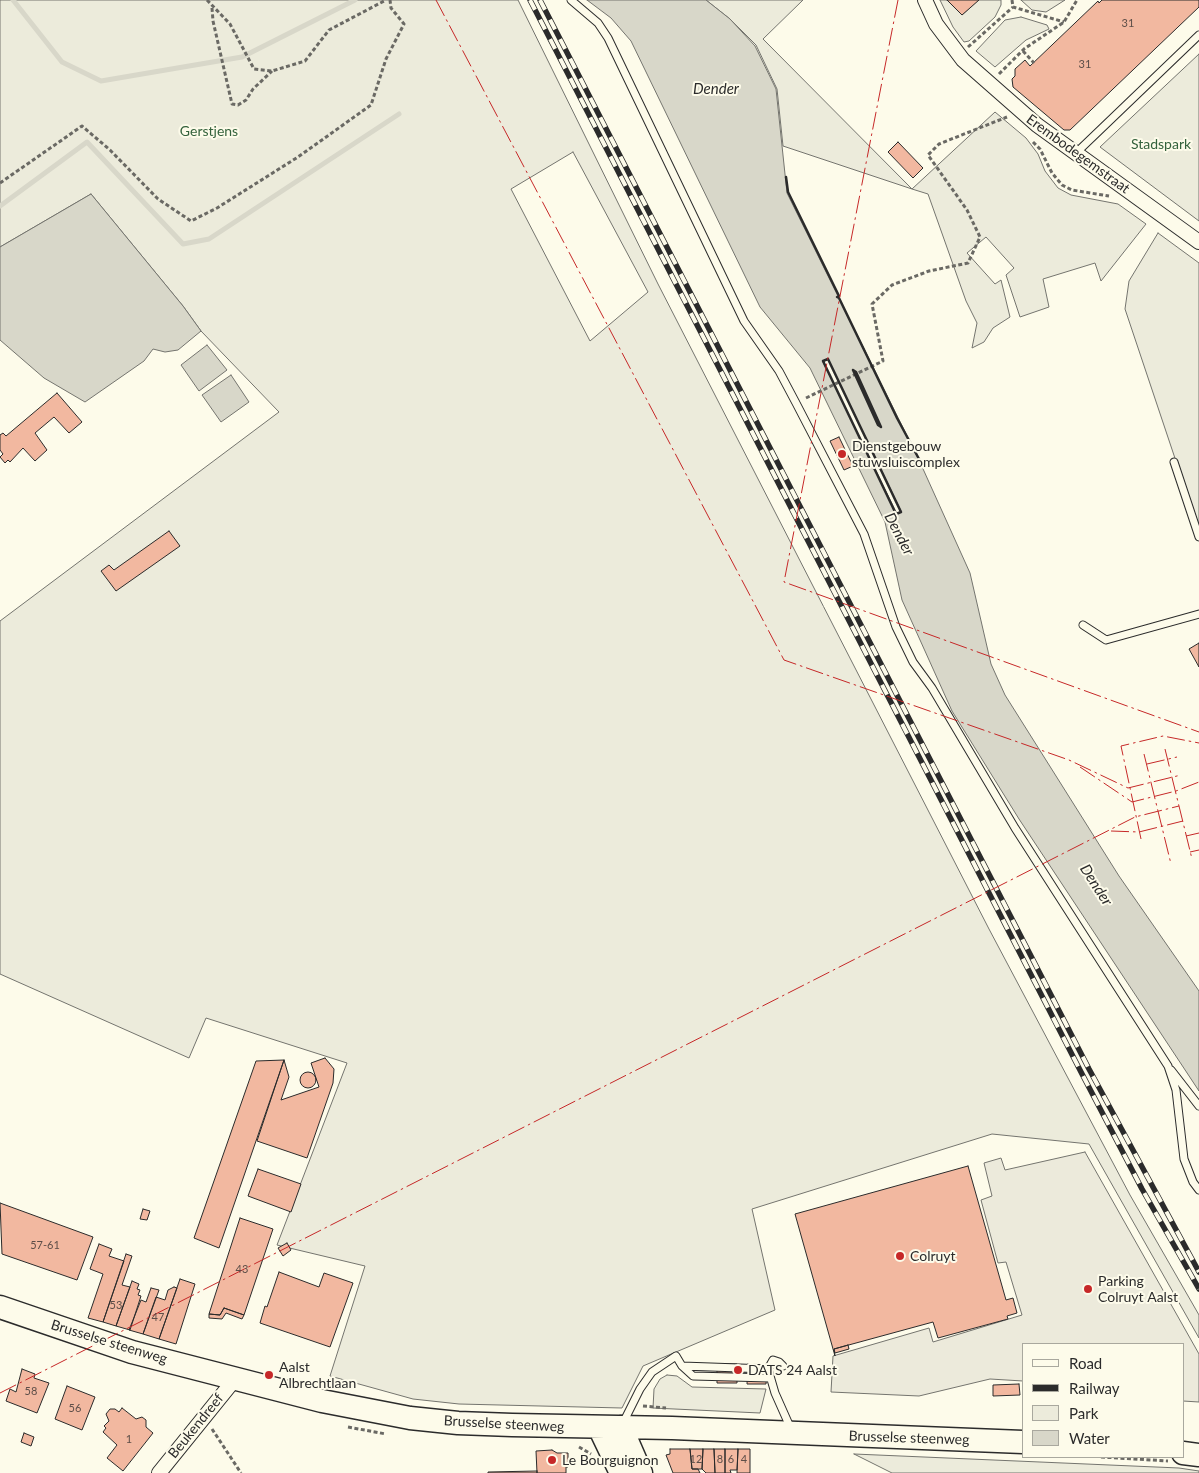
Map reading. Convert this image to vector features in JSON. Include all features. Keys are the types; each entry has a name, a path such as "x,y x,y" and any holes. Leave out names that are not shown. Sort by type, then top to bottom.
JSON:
{"main road":[{"name":"Brusselse steenweg","path":"0,1307 132,1352 322,1401 410,1418 458,1423 1022,1442"},
{"path":"610,1427 621,1473"},
{"path":"610,1427 641,1473"},
{"path":"1184,1456 1199,1455"}],"street":[{"name":"Erembodegemstraat","path":"925,0 936,24 961,57 989,83 1037,125 1199,242"},
{"name":"Beukendreef","path":"159,1473 234,1379"}],"lane":[{"path":"572,0 598,23 608,38 744,321 779,371 864,534 896,627 912,662 932,688 1015,828 1168,1066 1199,1106"},
{"path":"1076,153 1199,35"},
{"path":"1174,462 1199,537"},
{"path":"1083,625 1106,640 1199,614"},
{"path":"1168,1066 1176,1090 1184,1159 1193,1182 1199,1190"},
{"path":"610,1427 652,1372 676,1356 682,1366 693,1376 770,1378"},
{"path":"783,1366 773,1360 768,1369 794,1434"},
{"path":"682,1366 768,1369"}],"path":[{"path":"207,0 230,24 234,35 247,53 254,69 272,71 305,61 329,30 386,0"},
{"path":"0,183 82,126 110,150 158,199 191,220 217,208 298,157 371,105 386,59 404,24 391,8 390,0"},
{"path":"961,57 1012,7 1012,0"},
{"path":"989,83 1023,51 1064,22 1077,0"},
{"path":"212,7 213,21 229,100 232,104 238,104 246,100 253,89 272,71"},
{"path":"1012,7 1064,22"},
{"path":"1023,51 1034,63"},
{"path":"796,403 883,361 872,304 892,285 929,271 968,263 980,237 967,210 928,155 939,144 1008,117"},
{"path":"204,1416 241,1473"}],"green space":[{"name":"Gerstjens","path":"0,0 518,0 658,284 989,929 1130,1195 1199,1315 1199,1338 1089,1144 992,1134 752,1209 775,1310 643,1366 622,1408 459,1404 413,1399 330,1376 365,1266 277,1245 347,1063 206,1018 189,1058 0,974 0,621 279,412 201,331 183,306 91,194 0,247","holes":["573,152 648,292 590,341 511,189"]},
{"path":"706,0 803,0 763,39 912,189 783,146 777,89 756,45 730,19"},
{"path":"940,0 947,0 962,15 978,0 1001,0 1001,5 995,17 969,41 964,42 953,27"},
{"path":"1021,0 1065,0 1046,12 1032,10"},
{"path":"1021,17 1047,25 1049,29 1026,40 995,67 976,51 1005,20"},
{"name":"Stadspark","path":"1199,54 1199,221 1100,147"},
{"path":"995,112 1026,138 1038,154 1045,171 1058,188 1071,195 1118,204 1146,224 1101,281 1095,263 1043,279 1049,307 1020,317 1006,275 1014,268 986,237 967,253 995,284 1001,280 1010,317 993,328 984,342 972,348 977,323 966,301 928,194 912,189"},
{"path":"1158,233 1199,263 1199,530 1125,309 1129,281"},
{"path":"667,1375 677,1376 692,1387 766,1389 760,1413 653,1408 654,1389 660,1379"},
{"path":"854,1454 1179,1468 1199,1471 1199,1473 892,1473"}],"shaded area":[{"name":"Parking Colruyt Aalst","path":"1085,1152 1199,1354 1199,1402 1184,1401 1184,1343 1022,1343 1022,1381 990,1379 919,1396 831,1392 833,1356 929,1328 933,1342 1022,1315 1006,1262 998,1263 981,1200 992,1196 984,1163 1001,1158 1005,1170"}],"water":[{"name":"Dender","path":"587,0 706,0 730,19 755,46 776,89 787,193 919,460 970,573 991,664 1005,695 1119,876 1199,991 1199,1091 1019,819 952,711 902,600 885,522 810,368 760,307 631,41 611,18","holes":["828,359 901,511 897,514 823,362"]},
{"path":"91,194 183,306 201,331 178,350 165,352 153,349 144,361 85,402 44,378 0,340 0,247"},
{"path":"207,345 227,370 199,391 181,365"},
{"path":"231,375 249,402 221,422 202,395"}],"building":[{"path":"947,0 979,0 962,15"},
{"path":"1102,0 1199,0 1199,7 1070,130 1064,130 1013,87 1012,79 1015,76 1015,69 1025,60 1030,66 1098,1 1099,3"},
{"path":"898,142 923,168 913,178 888,152"},
{"path":"57,393 82,422 69,433 54,417 35,433 47,450 35,461 23,448 10,462 8,460 5,463 0,457 3,454 0,450 0,435 3,433 6,436"},
{"name":"Dienstgebouw stuwsluiscomplex","path":"839,437 853,466 844,470 830,441"},
{"path":"169,531 180,546 116,591 101,571 109,565 114,570"},
{"path":"1199,643 1199,667 1189,649"},
{"path":"325,1058 334,1069 333,1083 307,1158 257,1141 284,1060 289,1077 281,1100 319,1087 311,1063"},
{"path":"284,1060 219,1248 194,1238 256,1061"},
{"path":"308,1072 316,1080 308,1088 300,1080"},
{"name":"Colruyt","path":"968,1166 1006,1300 1013,1298 1017,1313 1007,1316 1008,1319 938,1338 933,1322 834,1349 835,1356 795,1214"},
{"path":"258,1169 301,1184 291,1212 248,1196"},
{"path":"0,1203 93,1237 77,1280 2,1254"},
{"path":"143,1209 150,1211 147,1220 140,1219"},
{"path":"240,1218 273,1229 244,1315 224,1308 220,1315 209,1314"},
{"path":"287,1243 291,1250 283,1256 278,1248"},
{"path":"99,1244 112,1249 109,1256 124,1261 103,1322 88,1318 103,1274 90,1269"},
{"path":"126,1254 132,1256 122,1285 130,1287 116,1326 103,1322"},
{"path":"279,1272 319,1287 324,1273 353,1283 330,1347 260,1323"},
{"path":"180,1279 195,1284 176,1344 159,1339"},
{"path":"132,1281 139,1284 137,1289 140,1290 138,1295 141,1296 130,1330 116,1326"},
{"path":"174,1287 177,1288 159,1339 143,1334 156,1297 165,1300 168,1290"},
{"path":"151,1288 159,1290 143,1334 129,1330 141,1300 146,1302"},
{"path":"224,1308 244,1315 242,1319 226,1313 222,1319 209,1318 209,1314 220,1315"},
{"path":"848,1345 849,1349 835,1353 834,1349"},
{"path":"717,1364 737,1364 737,1383 717,1383"},
{"path":"748,1364 767,1365 766,1384 747,1384"},
{"path":"22,1369 35,1374 34,1378 49,1383 37,1413 6,1401 10,1389 16,1392"},
{"path":"1019,1384 1020,1395 993,1396 993,1385"},
{"path":"67,1386 95,1397 82,1430 55,1419"},
{"path":"122,1408 136,1419 142,1417 146,1420 146,1427 153,1433 123,1471 107,1458 117,1445 103,1432 106,1428 104,1426 109,1421 106,1414 110,1409 115,1409 119,1412"},
{"path":"24,1433 34,1437 31,1446 21,1442"},
{"path":"670,1449 690,1449 692,1469 698,1469 700,1473 673,1473 666,1455 670,1454"},
{"path":"690,1449 703,1449 702,1469 692,1469"},
{"path":"703,1449 714,1449 715,1473 706,1473 702,1469"},
{"path":"714,1449 725,1449 725,1473 715,1473"},
{"path":"725,1449 738,1449 737,1470 730,1470 731,1473 725,1473"},
{"path":"738,1449 750,1449 750,1473 737,1473"},
{"name":"Le Bourguignon","path":"552,1450 557,1453 568,1453 566,1473 537,1473 536,1451"},
{"path":"537,1471 537,1473 488,1473 488,1472"}],"waterway":[{"path":"13,0 62,62 101,81 242,57 355,0"},
{"path":"0,206 87,142 183,244 209,239 399,114"}],"railway":[{"path":"530,0 1081,1072 1142,1189 1199,1289"},
{"path":"540,0 1089,1069 1199,1272"}],"wall":[{"path":"786,177 788,192 839,296 837,297 919,459"},
{"path":"828,359 901,512 896,514 823,361 828,359"},
{"path":"853,370 856,372 881,427 878,425 853,370"}],"power":[{"path":"436,0 784,660 1069,760 1128,788 1181,775"},
{"path":"898,0 784,582 1199,732"},
{"path":"1141,839 1121,746 1163,736 1199,743"},
{"path":"1165,749 1192,859"},
{"path":"1144,754 1171,864"},
{"path":"1147,764 1177,757"},
{"path":"1080,767 1132,802 1176,791 1199,782"},
{"path":"0,1393 1135,817 1179,806"},
{"path":"1111,831 1139,832 1183,821"},
{"path":"1186,836 1199,833"},
{"path":"1190,852 1199,850"}],"place":[{"name":"Dienstgebouw stuwsluiscomplex","path":"842,454"},
{"name":"Colruyt","path":"900,1256"},
{"name":"Parking Colruyt Aalst","path":"1088,1289"},
{"name":"DATS 24 Aalst","path":"738,1370"},
{"name":"Aalst Albrechtlaan","path":"269,1375"},
{"name":"Le Bourguignon","path":"552,1460"}]}
